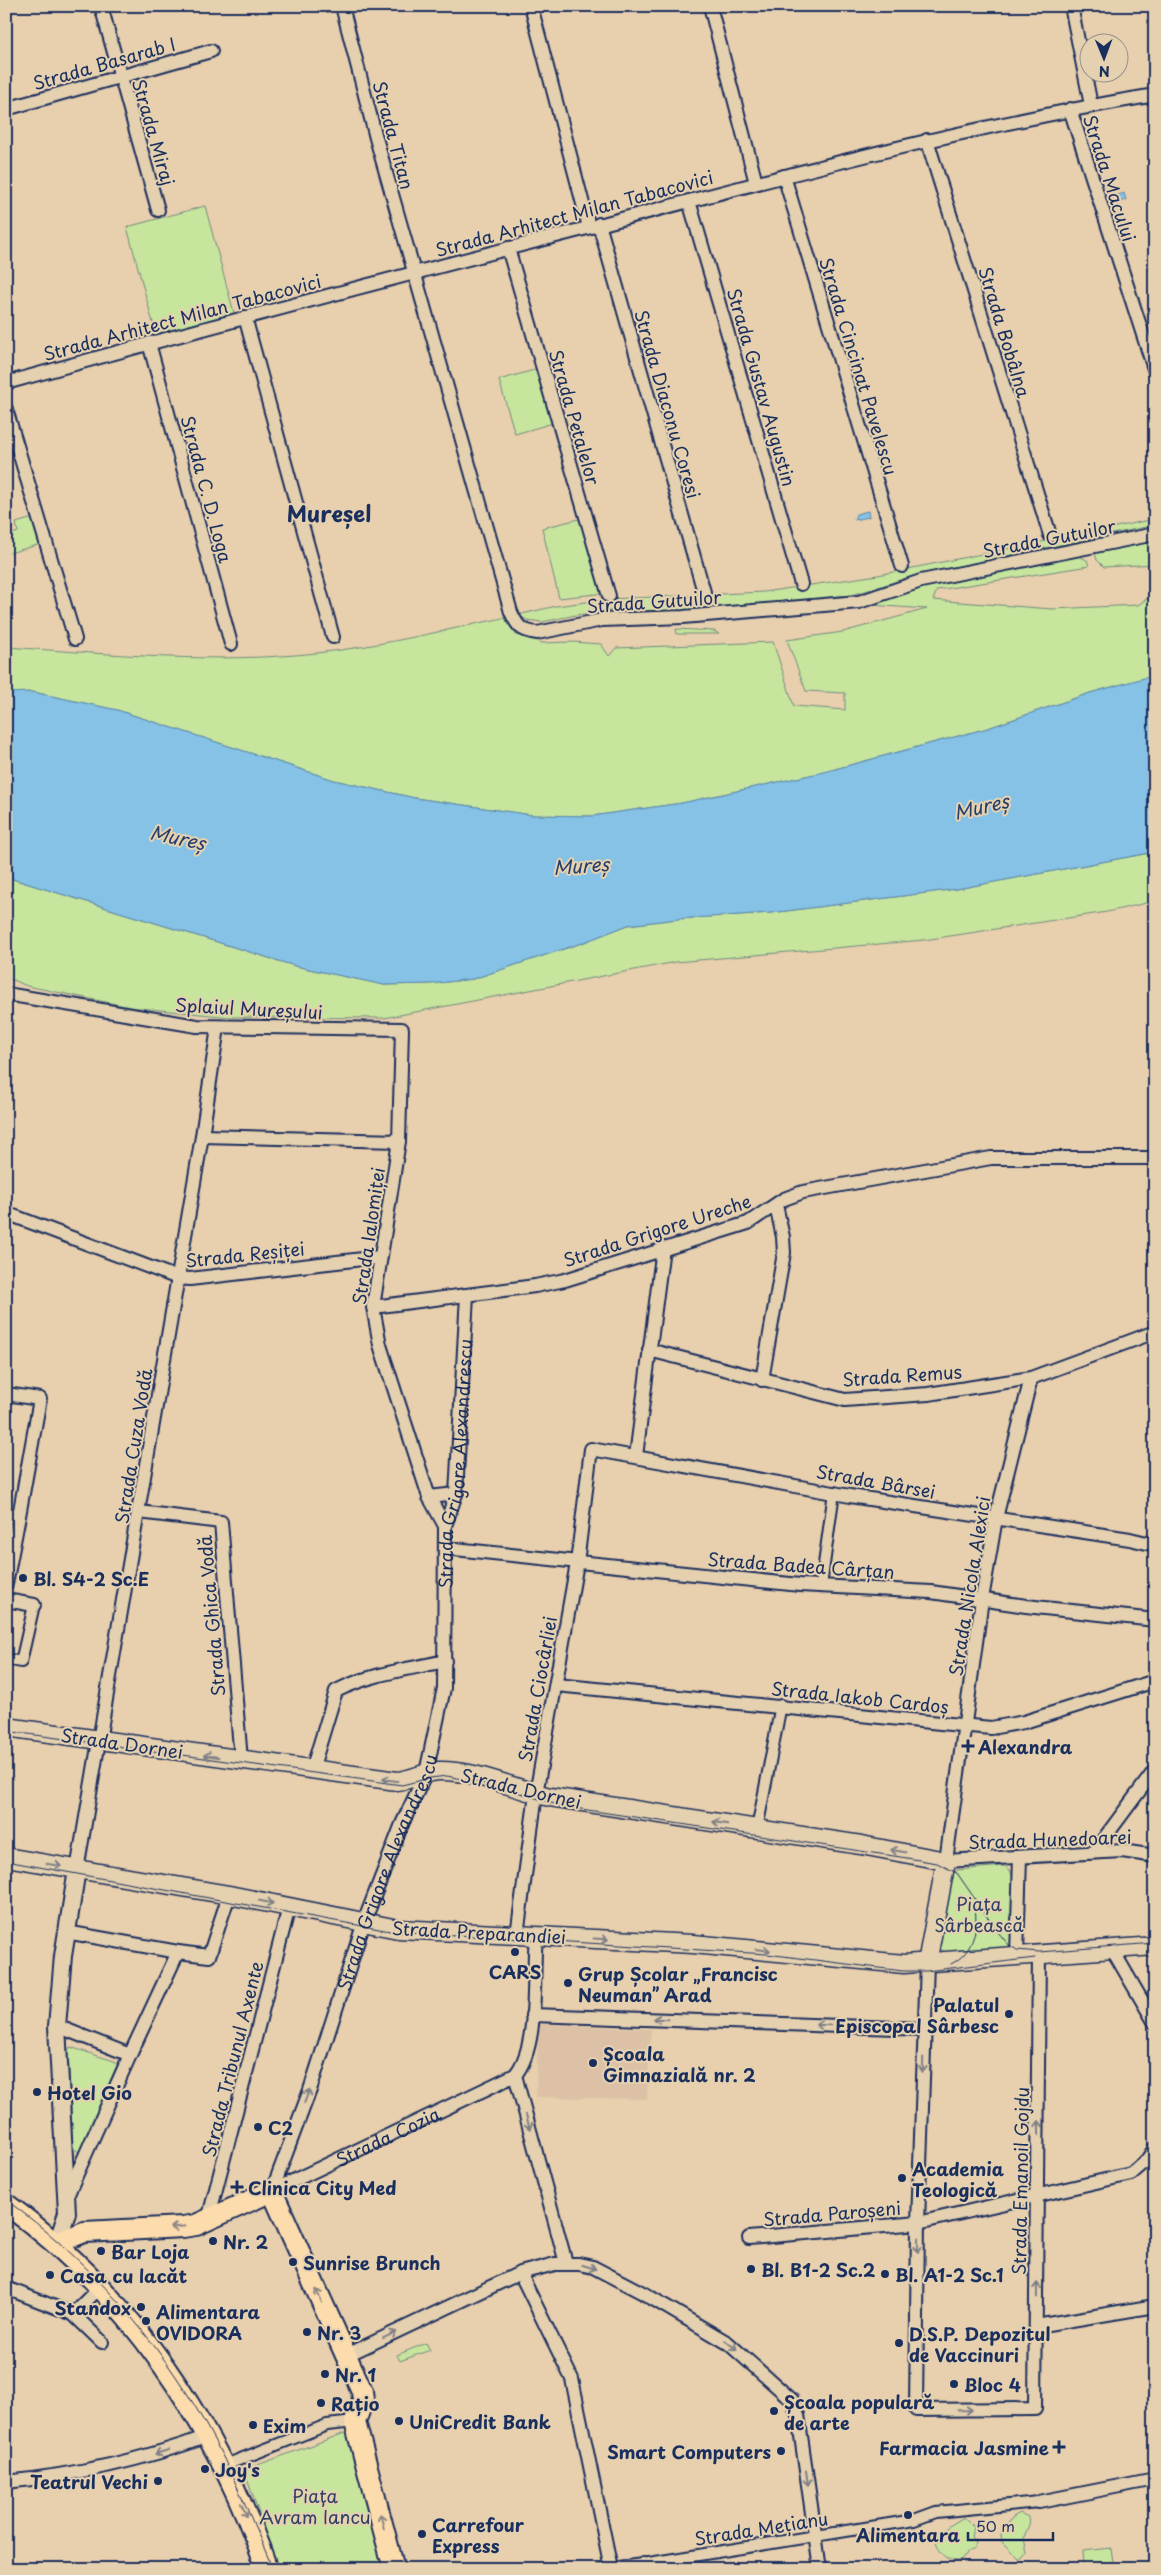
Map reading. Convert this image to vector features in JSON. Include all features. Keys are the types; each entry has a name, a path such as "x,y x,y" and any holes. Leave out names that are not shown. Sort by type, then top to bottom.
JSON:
{"main road":[{"name":"Strada Dornei","path":"6,1727 398,1781 426,1772 452,1772 510,1784 536,1794 946,1861"},
{"name":"Strada Preparandiei","path":"6,1857 229,1895 398,1929 694,1944 904,1964 927,1964 1155,1946"},
{"path":"927,1964 946,1861"},
{"path":"272,2191 363,2396 355,2422 394,2569"},
{"name":"Strada Cozia","path":"57,2243 84,2232 183,2227 208,2220 272,2191"},
{"path":"6,2204 57,2243 140,2333 185,2397 208,2436 256,2536 267,2569"}],"street":[{"name":"Strada Miraj","path":"101,6 158,210"},
{"name":"Strada Titan","path":"342,6 376,138 414,273"},
{"name":"Strada Diaconu Coresi","path":"531,6 594,226 704,592"},
{"path":"710,6 756,183"},
{"path":"1071,6 1091,105"},
{"name":"Strada Basarab I","path":"6,109 211,51"},
{"name":"Strada Arhitect Milan Tabacovici","path":"6,383 246,317 927,140 1070,109 1155,95"},
{"name":"Strada Macului","path":"1070,109 1155,372"},
{"name":"Strada Bobâlna","path":"927,140 1050,536"},
{"name":"Strada Cincinat Pavelescu","path":"784,176 902,566"},
{"name":"Strada Gustav Augustin","path":"689,201 801,584"},
{"name":"Strada Petalelor","path":"508,248 609,596"},
{"name":"Strada Gutuilor","path":"414,273 511,612 517,626 526,632 537,633 602,620 683,617 859,602 921,581 1155,534"},
{"path":"246,317 333,637"},
{"name":"Strada C. D. Loga","path":"149,343 231,644"},
{"path":"6,409 75,639"},
{"name":"Splaiul Mureșului","path":"6,994 174,1023 218,1027 402,1029"},
{"name":"Strada Cuza Vodă","path":"77,1870 101,1740 202,1136 218,1027"},
{"name":"Strada Ialomiței","path":"402,1029 399,1140 373,1307 380,1345 429,1497 445,1526"},
{"path":"202,1136 399,1140"},
{"name":"Strada Grigore Ureche","path":"373,1307 535,1286 565,1280 748,1223 784,1199 803,1192 991,1158 1155,1158"},
{"path":"762,1380 784,1253 783,1237 776,1205"},
{"name":"Strada Reșiței","path":"6,1212 178,1278 380,1257"},
{"path":"636,1456 663,1248"},
{"name":"Strada Grigore Alexandrescu","path":"272,2191 310,2090 364,1922 402,1824 426,1772 438,1724 446,1662 445,1526 456,1494 467,1295"},
{"name":"Strada Remus","path":"649,1350 844,1400 928,1394 1031,1378 1155,1332"},
{"name":"Strada Nicola Alexici","path":"946,1861 982,1599 996,1518 1031,1378"},
{"path":"6,1394 40,1400 13,1515 6,1584"},
{"name":"Strada Bârsei","path":"591,1450 636,1456 834,1492 1130,1539 1155,1545"},
{"name":"Strada Ciocârliei","path":"517,1934 536,1794 577,1562 591,1450"},
{"path":"821,1586 834,1492"},
{"path":"429,1497 456,1494"},
{"name":"Strada Ghica Vodă","path":"139,1512 221,1522 241,1760"},
{"name":"Strada Badea Cârțan","path":"445,1548 821,1586 931,1592 1155,1620"},
{"path":"6,1600 34,1605 21,1662 6,1659"},
{"path":"312,1770 336,1691 349,1684 394,1672 446,1662"},
{"name":"Strada Iakob Cardoș","path":"556,1684 781,1705 965,1726 1008,1726 1117,1695 1155,1681"},
{"path":"757,1829 781,1705"},
{"path":"1094,1852 1155,1770"},
{"name":"Strada Hunedoarei","path":"946,1861 1122,1851 1155,1856"},
{"path":"1017,1956 1020,1857"},
{"path":"57,2243 67,2213 67,2196 57,2026 66,1932 77,1870"},
{"path":"66,1932 209,1956 229,1895"},
{"name":"Strada Tribunul Axente","path":"208,2220 288,1907"},
{"path":"536,1936 528,2053 516,2075 566,2263"},
{"path":"1112,1949 1155,2023"},
{"path":"67,2196 178,1952"},
{"name":"Strada Emanoil Gojdu","path":"918,2223 916,2410 1035,2409 1039,1954"},
{"path":"918,2223 927,1964"},
{"path":"532,2014 924,2029"},
{"path":"57,2026 130,2055"},
{"name":"Strada Cozia","path":"272,2191 516,2075"},
{"name":"Strada Paroșeni","path":"749,2238 918,2223 1130,2174 1139,2169 1155,2148"},
{"path":"346,2356 520,2273 566,2263 592,2267 708,2329 747,2358 792,2400 798,2415 820,2569"},
{"path":"520,2273 572,2379 591,2462 607,2568"},
{"path":"6,2288 73,2314 102,2342"},
{"path":"73,2314 100,2288"},
{"path":"1036,2326 1155,2306"},
{"path":"223,2466 327,2425 355,2422"},
{"path":"6,2482 103,2467 158,2454 208,2436"},
{"path":"1039,2502 1155,2479"},
{"name":"Strada Mețianu","path":"607,2568 643,2566 816,2535 914,2520 924,2515 957,2509 1039,2502"}],"shaded area":[{"name":"Școala Gimnazială nr. 2","path":"538,2024 651,2029 647,2099 536,2097"}],"green space":[{"path":"205,206 234,313 156,334 127,227"},
{"path":"538,369 553,423 515,434 499,380"},
{"path":"33,518 41,544 6,554 6,526 9,535 18,532 16,523"},
{"path":"583,518 605,593 559,598 542,528"},
{"path":"1155,519 1155,525 917,575 852,595 680,611 617,610 576,615 542,622 527,620 518,615 556,606 609,599 764,592 878,575"},
{"path":"1155,536 1155,564 1104,567 1097,560 1094,549"},
{"path":"1074,554 1087,560 1089,566 937,590 933,600 1052,609 1138,605 1155,593 1155,675 1090,693 988,728 824,772 682,803 592,816 532,815 415,798 334,780 117,710 33,692 6,693 6,647 162,657 239,658 278,656 365,646 508,617 516,635 532,637 541,643 572,642 601,644 609,656 616,648 773,642 794,706 845,710 845,693 806,691 787,640 843,632 927,609 870,605 871,602 920,585"},
{"path":"676,629 714,631 719,634 677,634"},
{"path":"1155,852 1155,901 1107,912 924,940 676,962 384,1018 231,1017 130,1007 27,986 6,977 6,877 295,966 384,985 430,984 473,979 582,943 628,925 677,919 771,913 957,889"},
{"name":"Piața Sârbească","path":"1004,1866 1010,1870 1013,1878 1013,1938 1009,1948 947,1956 939,1946 950,1877 957,1870"},
{"path":"70,2047 114,2061 117,2065 79,2152 73,2148 68,2051"},
{"path":"426,2343 430,2350 400,2361 397,2355"},
{"name":"Piața Avram Iancu","path":"353,2430 388,2569 278,2569 244,2470"},
{"path":"1020,2513 1028,2517 1029,2525 1024,2537 1027,2553 1023,2559 1019,2559 1002,2542 1001,2534 1013,2517"},
{"path":"964,2517 973,2526 971,2537 975,2541 974,2549 967,2552 962,2560 958,2561 950,2559 943,2554 936,2543 949,2526"},
{"path":"1111,2548 1113,2562 1084,2565 1083,2551"}],"water":[{"path":"1124,193 1126,200 1112,204 1110,198"},
{"path":"868,511 869,517 854,520 856,514"},
{"name":"Mureș","path":"1155,675 1155,852 957,889 771,913 677,919 628,925 582,943 473,979 430,984 384,985 295,966 6,877 6,693 33,692 117,710 334,780 415,798 532,815 592,816 682,803 824,772 988,728 1090,693"}],"tram line":[{"path":"6,1731 402,1785 447,1776 501,1787 561,1806 937,1863 957,1873 997,1931 1009,1945 1017,1950 1039,1952 1155,1943"},
{"path":"6,1861 390,1931 767,1954 903,1971 926,1971 1035,1958"},
{"path":"951,1964 965,1953 973,1937 976,1920 974,1902"},
{"path":"6,2200 65,2247 92,2274 143,2331 165,2361 187,2393 215,2442 273,2569"}],"place":[{"name":"Bl. S4-2 Sc.E","path":"23,1578"},
{"name":"Alexandra","path":"968,1746"},
{"name":"CARS","path":"515,1952"},
{"name":"Grup Școlar „Francisc Neuman” Arad","path":"568,1983"},
{"name":"Palatul Episcopal Sârbesc","path":"1009,2014"},
{"name":"Școala Gimnazială nr. 2","path":"593,2063"},
{"name":"Hotel Gio","path":"37,2092"},
{"name":"C2","path":"258,2127"},
{"name":"Academia Teologică","path":"902,2178"},
{"name":"Clinica City Med","path":"237,2187"},
{"name":"Nr. 2","path":"213,2241"},
{"name":"Bar Loja","path":"101,2251"},
{"name":"Sunrise Brunch","path":"293,2262"},
{"name":"Bl. B1-2 Sc.2","path":"751,2269"},
{"name":"Bl. A1-2 Sc.1","path":"885,2274"},
{"name":"Casa cu lacăt","path":"50,2275"},
{"name":"Standox","path":"141,2307"},
{"name":"Alimentara OVIDORA","path":"146,2321"},
{"name":"Nr. 3","path":"307,2332"},
{"name":"D.S.P. Depozitul de Vaccinuri","path":"899,2343"},
{"name":"Nr. 1","path":"325,2374"},
{"name":"Bloc 4","path":"954,2384"},
{"name":"Rațio","path":"321,2403"},
{"name":"Școala populară de arte","path":"774,2411"},
{"name":"UniCredit Bank","path":"399,2421"},
{"name":"Exim","path":"253,2425"},
{"name":"Farmacia Jasmine","path":"1059,2447"},
{"name":"Smart Computers","path":"781,2451"},
{"name":"Joy's","path":"205,2469"},
{"name":"Teatrul Vechi","path":"158,2481"},
{"name":"Alimentara","path":"908,2515"},
{"name":"Carrefour Express","path":"422,2534"}],"district":[{"name":"Mureșel","path":"329,512"}]}
